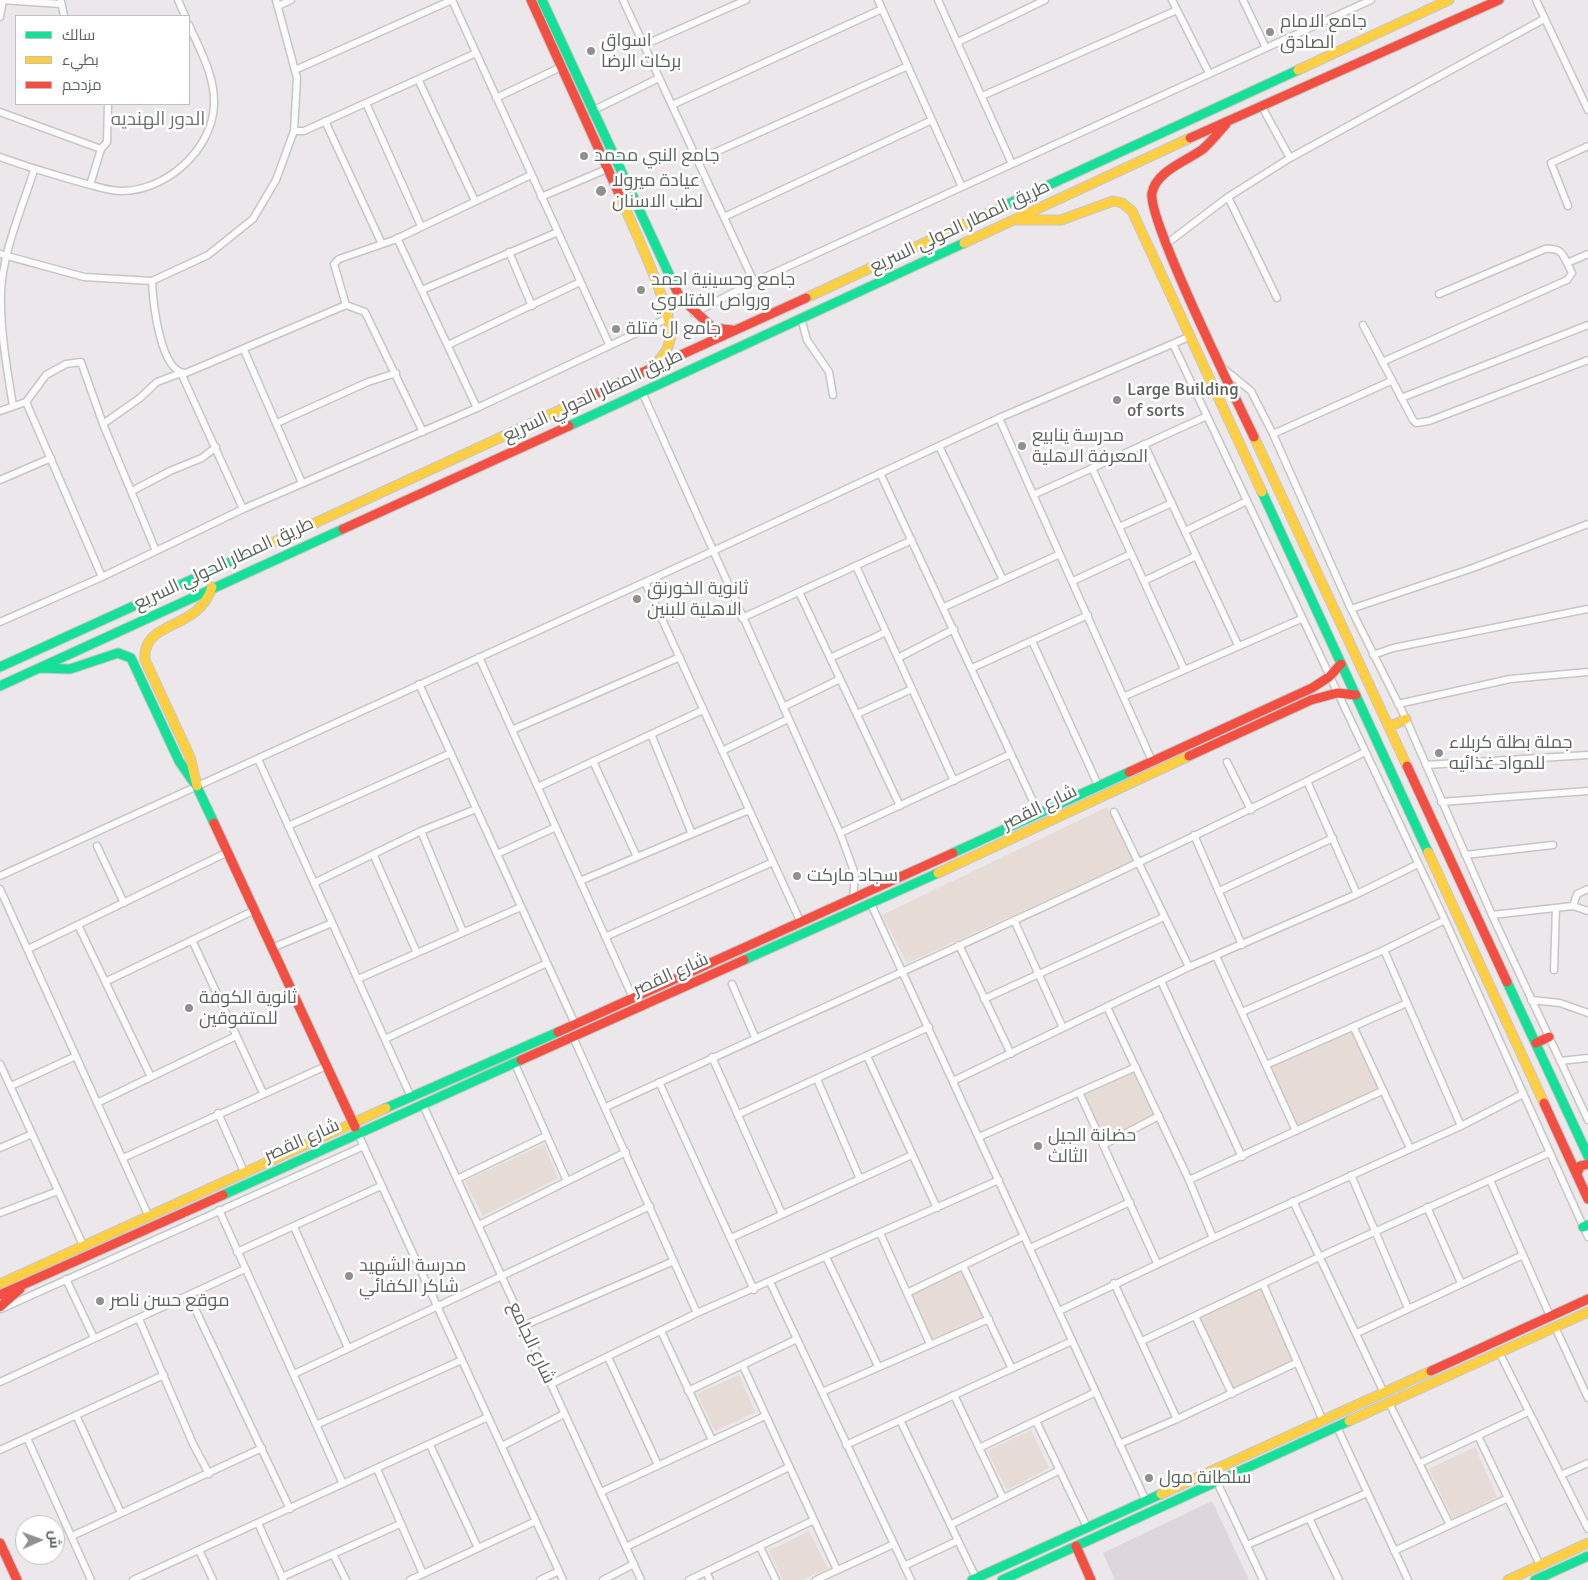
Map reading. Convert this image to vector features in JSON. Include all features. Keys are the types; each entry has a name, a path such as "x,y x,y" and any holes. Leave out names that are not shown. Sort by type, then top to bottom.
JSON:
{"main road":[{"path":"531,0 615,185 669,315 670,339 664,356 651,368"},
{"path":"542,0 678,296 694,313 713,328 729,331 738,329"},
{"name":"طريق المطار الحولي السريع","path":"0,667 738,329 1449,0"},
{"name":"طريق المطار الحولي السريع","path":"0,686 212,587 642,392 1261,105 1499,0"},
{"path":"1236,117 1222,127 1204,148 1162,176 1154,186 1153,210 1165,245 1588,1156"},
{"path":"615,185 621,186 625,182"},
{"path":"1006,223 1026,219 1060,220 1108,202 1126,205 1134,215 1588,1199"},
{"path":"1242,448 1252,447 1256,439"},
{"path":"1256,478 1260,470 1270,469"},
{"path":"197,787 190,757 145,660 144,651 151,636 189,618 200,610 207,600 212,587"},
{"path":"39,667 53,671 68,670 114,654 122,653 128,656 179,761 197,787 358,1134"},
{"name":"شارع القصر","path":"0,1284 83,1245 245,1174 353,1123 694,972 1038,812 1152,762 1312,688 1329,677 1341,664"},
{"name":"شارع القصر","path":"0,1295 1011,841 1103,796 1311,700 1338,693 1356,695"},
{"path":"1389,727 1406,719"},
{"path":"1398,785 1409,786 1414,778"},
{"path":"1411,812 1415,804 1426,805"},
{"path":"1022,820 1021,827 1027,833"},
{"path":"1006,827 1012,832 1011,841"},
{"path":"1486,977 1497,976 1501,968"},
{"path":"694,972 695,978 699,980"},
{"path":"664,985 669,988 669,994"},
{"path":"1499,1007 1506,998 1515,1000"},
{"path":"1536,1043 1549,1037"},
{"path":"1564,1147 1576,1147 1580,1138"},
{"path":"1577,1174 1580,1166 1588,1164"},
{"path":"132,1224 131,1231 136,1234"},
{"path":"102,1237 107,1240 106,1248"},
{"path":"0,1308 27,1282"},
{"path":"974,1579 1228,1465 1588,1298"},
{"path":"1002,1580 1588,1312"},
{"path":"1247,1456 1248,1462 1253,1466"},
{"path":"1228,1465 1233,1468 1234,1475"},
{"path":"0,1543 15,1579"},
{"path":"1508,1580 1588,1543"},
{"path":"1076,1546 1091,1580"},
{"path":"1535,1580 1588,1556"}],"street":[{"path":"0,17 1,0 61,2 64,15"},
{"path":"178,0 185,15"},
{"path":"3,255 84,277 152,281 208,255 253,219 276,180 294,130 297,78 277,3 291,0"},
{"path":"295,70 452,0 609,344"},
{"path":"623,0 754,282"},
{"path":"644,45 746,0"},
{"path":"878,0 962,187"},
{"path":"938,0 1012,164"},
{"path":"958,42 1045,0"},
{"path":"1172,0 1209,73"},
{"path":"1243,0 1266,48"},
{"path":"694,313 754,282 1371,0"},
{"path":"1536,0 1588,110"},
{"path":"672,105 882,9"},
{"path":"982,96 1177,10"},
{"path":"1165,245 1228,197 1290,158 1544,18"},
{"path":"0,157 34,170 119,191 144,189 168,177 194,156 208,129 214,105 212,86 206,64 190,27"},
{"path":"294,130 304,131 420,81 476,53"},
{"path":"698,160 908,66"},
{"path":"496,98 561,67"},
{"path":"592,111 659,78"},
{"path":"420,81 474,201"},
{"path":"366,103 421,226"},
{"path":"90,185 101,149 107,142 108,105"},
{"path":"1261,105 1290,158"},
{"path":"0,112 101,149"},
{"path":"724,217 932,120"},
{"path":"325,121 381,242"},
{"path":"1568,206 1551,164 1588,146"},
{"path":"541,196 607,169"},
{"path":"13,406 5,351 1,292 3,255 34,170"},
{"path":"346,305 334,264 339,259 381,242 398,238 531,175"},
{"path":"1228,197 1277,298"},
{"path":"422,290 558,232"},
{"path":"398,238 477,408"},
{"path":"1382,362 1567,280 1572,273 1562,252 1558,250 1545,250 1439,294"},
{"path":"509,252 532,306"},
{"path":"1567,262 1588,254"},
{"path":"152,281 159,334 167,359 173,368 181,373 244,509"},
{"path":"448,345 580,282"},
{"path":"103,424 140,398 157,382 186,373 244,350 346,305 365,312 396,373 422,432"},
{"path":"0,622 102,577 244,509 477,408 609,344 662,321 669,315"},
{"path":"801,318 807,340 829,372 833,395"},
{"path":"1363,325 1413,420 1422,423 1588,360"},
{"path":"1401,398 1588,325"},
{"path":"0,876 712,552 999,418 1191,336"},
{"path":"1173,344 1301,619 1445,920 1549,1152 1586,1226 1588,1237"},
{"path":"244,350 302,483"},
{"path":"0,411 26,402 46,375 66,364 81,362 103,424 156,551"},
{"path":"1223,368 1251,391 1273,434 1351,609 1406,719 1492,915 1588,1120"},
{"path":"277,423 368,382 396,373"},
{"path":"1273,434 1392,381"},
{"path":"642,392 712,552 840,833 854,874 853,899"},
{"path":"26,402 102,577"},
{"path":"1034,495 1207,416"},
{"path":"999,418 1152,762"},
{"path":"1144,444 1238,645"},
{"path":"939,446 1002,580"},
{"path":"132,491 170,471 202,458 216,447"},
{"path":"0,480 51,458"},
{"path":"1092,468 1184,669"},
{"path":"880,473 1038,812"},
{"path":"1185,531 1247,501"},
{"path":"1119,527 1172,503"},
{"path":"1351,609 1473,568 1588,524"},
{"path":"742,618 912,540"},
{"path":"944,607 1060,554"},
{"path":"1073,581 1131,554"},
{"path":"1144,581 1196,556"},
{"path":"856,566 954,781"},
{"path":"645,582 801,923"},
{"path":"799,592 900,806"},
{"path":"1373,655 1402,646 1588,609"},
{"path":"972,668 1088,615"},
{"path":"1124,696 1301,619"},
{"path":"898,658 954,630"},
{"path":"830,658 886,632"},
{"path":"1032,641 1098,785"},
{"path":"479,657 633,998"},
{"path":"512,730 680,657"},
{"path":"1398,704 1510,679 1588,672"},
{"path":"783,707 840,680"},
{"path":"419,684 575,1024"},
{"path":"857,714 912,689"},
{"path":"538,787 704,710"},
{"path":"722,751 788,719"},
{"path":"651,734 692,834"},
{"path":"606,1107 1251,810 1365,752"},
{"path":"288,826 451,753"},
{"path":"840,833 1011,754"},
{"path":"1426,765 1588,755"},
{"path":"258,758 411,1097"},
{"path":"593,761 637,858"},
{"path":"1227,762 1251,810"},
{"path":"1307,781 1357,894"},
{"path":"1442,802 1588,791"},
{"path":"314,883 374,856 421,831 476,809"},
{"path":"580,881 749,810"},
{"path":"1114,812 1189,967"},
{"path":"497,854 556,827"},
{"path":"421,831 464,932"},
{"path":"1194,836 1242,945"},
{"path":"1219,891 1333,838"},
{"path":"1465,855 1553,845"},
{"path":"97,846 124,902"},
{"path":"28,950 228,852"},
{"path":"374,856 417,953"},
{"path":"606,937 773,862"},
{"path":"953,1081 1189,967 1357,894 1418,864"},
{"path":"0,889 149,1217"},
{"path":"1573,906 1578,894 1588,889"},
{"path":"871,904 1146,1501"},
{"path":"1492,915 1573,906 1588,911"},
{"path":"358,979 521,907"},
{"path":"1554,970 1556,908"},
{"path":"106,980 254,910"},
{"path":"984,999 1164,917"},
{"path":"1014,920 1063,1028"},
{"path":"1242,1012 1384,950 1445,920"},
{"path":"272,948 332,923"},
{"path":"78,925 151,1077"},
{"path":"192,940 262,1093"},
{"path":"959,945 1011,1054"},
{"path":"1384,950 1461,1126"},
{"path":"1216,956 1296,1131"},
{"path":"385,1039 547,962"},
{"path":"1161,981 1242,1156"},
{"path":"732,984 755,1037"},
{"path":"1532,1000 1560,1003 1588,1012"},
{"path":"1266,1065 1354,1028 1407,1003"},
{"path":"1107,1007 1189,1180 1213,1238"},
{"path":"739,1114 929,1027"},
{"path":"1354,1028 1410,1148"},
{"path":"98,1102 236,1036"},
{"path":"573,1038 606,1107 697,1314"},
{"path":"11,1086 76,1056"},
{"path":"867,1056 936,1208"},
{"path":"712,1057 782,1214"},
{"path":"1560,1061 1588,1058"},
{"path":"0,1064 83,1245"},
{"path":"515,1064 567,1181"},
{"path":"123,1158 262,1093 326,1066"},
{"path":"979,1137 1136,1067"},
{"path":"817,1079 860,1179"},
{"path":"659,1082 754,1290"},
{"path":"1189,1180 1382,1091"},
{"path":"1079,1092 1157,1263"},
{"path":"1059,1311 1157,1263 1461,1126 1523,1094"},
{"name":"شارع الجامع","path":"423,1105 641,1580"},
{"path":"218,1113 245,1174"},
{"path":"1103,1145 1159,1116"},
{"path":"0,1148 32,1134"},
{"path":"358,1134 563,1580"},
{"path":"457,1179 546,1136"},
{"path":"0,1308 364,1146"},
{"path":"479,1225 626,1152"},
{"path":"1142,1341 1549,1152"},
{"path":"731,1238 912,1155"},
{"path":"1350,1175 1408,1308"},
{"path":"550,1384 697,1314 999,1180"},
{"path":"1490,1180 1550,1316"},
{"path":"237,1252 381,1186"},
{"path":"0,1214 58,1190"},
{"path":"1293,1201 1384,1392"},
{"path":"1030,1248 1130,1202"},
{"path":"294,1374 650,1206"},
{"path":"1427,1207 1461,1283"},
{"path":"219,1210 343,1484"},
{"path":"294,1227 348,1348"},
{"path":"880,1233 930,1344"},
{"path":"907,1293 1024,1236"},
{"path":"1357,1333 1523,1255"},
{"path":"826,1257 878,1366"},
{"path":"523,1326 674,1261"},
{"path":"963,1266 1012,1369"},
{"path":"0,1382 245,1269"},
{"path":"66,1279 94,1338"},
{"path":"770,1282 911,1580"},
{"path":"1114,1283 1177,1419"},
{"path":"1263,1284 1296,1364 1323,1421"},
{"path":"189,1296 290,1509"},
{"path":"1195,1316 1232,1394"},
{"path":"139,1319 193,1444 209,1474"},
{"path":"822,1392 989,1319"},
{"path":"1555,1327 1588,1398"},
{"path":"660,1331 712,1440"},
{"path":"688,1391 797,1339"},
{"path":"846,1445 1072,1341"},
{"path":"1500,1352 1528,1412 1588,1529"},
{"path":"608,1356 658,1465"},
{"path":"316,1425 462,1360"},
{"path":"1119,1444 1296,1364"},
{"path":"743,1366 837,1570"},
{"path":"0,1450 164,1375"},
{"path":"979,1448 1096,1392"},
{"path":"954,1395 1003,1498"},
{"path":"1389,1403 1450,1525"},
{"path":"1420,1463 1528,1412"},
{"path":"502,1446 564,1414"},
{"path":"76,1415 121,1513"},
{"path":"601,1492 765,1416"},
{"path":"133,1580 149,1577 199,1550 488,1417"},
{"path":"900,1420 974,1579"},
{"path":"1036,1421 1058,1471 1087,1527"},
{"path":"1337,1427 1408,1580"},
{"path":"1478,1436 1540,1565"},
{"path":"27,1438 91,1580"},
{"path":"430,1444 478,1548"},
{"path":"72,1536 262,1448"},
{"path":"1561,1476 1588,1463"},
{"path":"626,1547 788,1467"},
{"path":"377,1469 423,1574"},
{"path":"950,1524 1058,1471"},
{"path":"1217,1482 1263,1580"},
{"path":"1247,1545 1367,1493"},
{"path":"1394,1551 1508,1498"},
{"path":"1310,1518 1339,1580"},
{"path":"690,1580 814,1520"},
{"path":"410,1580 536,1521"},
{"path":"258,1523 283,1578 400,1524"},
{"path":"904,1566 957,1541"},
{"path":"816,1580 894,1544"},
{"path":"760,1547 776,1580"},
{"path":"199,1550 213,1580"},
{"path":"333,1554 346,1580"},
{"path":"603,1580 634,1564"},
{"path":"540,1580 559,1571"},
{"path":"706,1572 710,1580"}],"shaded area":[{"path":"1107,807 1134,861 907,963 882,915"},
{"path":"1351,1032 1379,1090 1297,1128 1269,1067"},
{"path":"1133,1072 1154,1114 1105,1139 1084,1095"},
{"path":"544,1144 558,1178 483,1216 465,1181"},
{"path":"962,1270 984,1317 931,1339 911,1294"},
{"path":"1261,1288 1294,1360 1233,1388 1200,1317"},
{"path":"739,1375 755,1412 715,1431 697,1394"},
{"path":"1031,1430 1049,1468 1007,1490 987,1451"},
{"path":"1475,1447 1497,1497 1453,1519 1429,1469"},
{"path":"1212,1501 1249,1580 1115,1580 1103,1553"},
{"path":"809,1531 828,1569 801,1580 783,1580 769,1551"}],"traffic: fast":[{"path":"542,0 675,287"},
{"path":"997,209 1298,70"},
{"path":"569,426 964,243"},
{"path":"1262,492 1428,852"},
{"path":"0,686 343,529"},
{"path":"0,667 263,547"},
{"path":"39,668 70,669 118,653 131,658 179,761 197,787 214,823"},
{"path":"953,853 1129,772"},
{"path":"744,960 938,873"},
{"path":"1507,982 1588,1156"},
{"path":"386,1108 558,1032"},
{"path":"223,1195 521,1060"},
{"path":"1583,1227 1588,1225"},
{"path":"1002,1580 1349,1421"},
{"path":"972,1580 1161,1494"},
{"path":"1535,1580 1588,1556"}],"traffic: slow":[{"path":"1298,70 1449,0"},
{"path":"964,243 1190,138"},
{"path":"620,196 660,290 670,327 668,348 654,365"},
{"path":"1018,220 1061,220 1113,201 1122,203 1132,211 1262,492"},
{"path":"806,298 997,209"},
{"path":"263,547 573,404"},
{"path":"1254,437 1407,766"},
{"path":"197,786 190,757 145,660 146,647 152,638 195,612 205,601 212,587"},
{"path":"1389,727 1406,719"},
{"path":"938,873 1189,756"},
{"path":"1428,852 1544,1103"},
{"path":"0,1284 386,1108"},
{"path":"1349,1421 1588,1312"},
{"path":"1161,1494 1431,1371"},
{"path":"1508,1580 1588,1543"}],"traffic: jam":[{"path":"531,0 620,196"},
{"path":"1190,138 1499,0"},
{"path":"1226,124 1203,149 1173,167 1159,179 1152,193 1154,209 1163,237 1213,351 1254,437"},
{"path":"675,287 679,296 713,328 732,330"},
{"path":"573,404 806,298"},
{"path":"343,529 569,426"},
{"path":"1129,772 1312,688 1329,677 1341,664"},
{"path":"1189,756 1311,700 1337,693 1356,695"},
{"path":"1407,766 1507,982"},
{"path":"214,823 355,1127"},
{"path":"558,1032 953,853"},
{"path":"521,1060 744,960"},
{"path":"1536,1043 1549,1037"},
{"path":"1544,1103 1588,1199"},
{"path":"1577,1174 1580,1166 1588,1164"},
{"path":"0,1295 223,1195"},
{"path":"0,1307 20,1289"},
{"path":"1431,1371 1588,1299"},
{"path":"0,1543 17,1580"},
{"path":"1076,1546 1091,1580"}],"place":[{"name":"جامع الامام الصادق","path":"1270,32"},
{"name":"اسواق بركات الرضا","path":"591,51"},
{"name":"جامع النبي محمد","path":"584,156"},
{"name":"عيادة ميرولا لطب الاسنان","path":"601,191"},
{"name":"جامع وحسينية احمد ورواص الفتلاوي","path":"641,290"},
{"name":"جامع ال فتلة","path":"616,329"},
{"name":"Large Building of sorts","path":"1117,400"},
{"name":"مدرسة ينابيع المعرفة الاهلية","path":"1022,446"},
{"name":"ثانوية الخورنق الاهلية للبنين","path":"637,599"},
{"name":"جملة بطلة كربلاء للمواد غذائيه","path":"1439,753"},
{"name":"سجاد ماركت","path":"797,876"},
{"name":"ثانوية الكوفة للمتفوقين","path":"189,1008"},
{"name":"حضانة الجيل الثالث","path":"1038,1146"},
{"name":"مدرسة الشهيد شاكر الكفائي","path":"349,1276"},
{"name":"موقع حسن ناصر","path":"100,1301"},
{"name":"سلطانة مول","path":"1149,1478"}],"district":[{"name":"الدور الهنديه","path":"158,120"}]}
